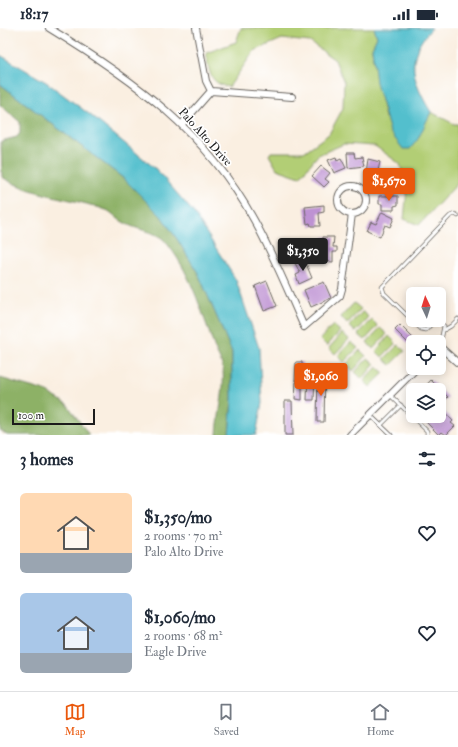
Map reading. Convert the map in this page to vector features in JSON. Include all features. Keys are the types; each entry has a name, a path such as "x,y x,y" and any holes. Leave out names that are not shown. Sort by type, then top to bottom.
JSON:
{"street":[{"name":"Palo Alto Drive","path":"49,28 144,90 182,124 219,165 254,220 304,327 340,296 352,214"},
{"path":"196,28 206,81 211,91"},
{"path":"182,124 211,91"},
{"path":"211,91 292,98"},
{"path":"347,186 352,186 363,192 366,200 363,208 352,214 343,210 338,202 340,193 347,186"},
{"path":"446,352 458,363"},
{"path":"350,435 410,375"}],"lane":[{"path":"406,314 384,293 382,287 450,216 455,214 458,216"},
{"path":"444,330 458,319"},
{"path":"420,327 426,330 429,327"},
{"path":"442,335 443,327"},
{"path":"390,395 427,431 427,435"},
{"path":"381,425 400,406"},
{"path":"370,415 391,435"}],"green space":[{"path":"241,28 374,28 377,37 372,48 373,59 385,118 427,120 431,112 454,124 458,124 458,183 419,225 404,219 407,189 400,164 375,146 344,144 318,155 300,177 277,169 269,155 271,152 304,152 329,134 343,108 344,82 335,60 310,42 282,39 254,51 229,87 217,83 209,70 206,53 236,42"},
{"path":"0,84 123,178 161,216 177,239 198,273 232,352 232,400 229,435 217,435 223,386 223,369 194,291 181,264 161,237 133,227 121,221 106,210 27,189 2,177 1,141 17,137 20,133 20,122 0,105"},
{"path":"354,303 361,309 347,324 341,317"},
{"path":"363,311 369,318 356,332 349,326"},
{"path":"372,320 378,326 365,340 358,334"},
{"path":"333,325 340,331 327,346 320,339"},
{"path":"380,328 387,334 373,349 367,342"},
{"path":"342,333 349,339 335,354 329,348"},
{"path":"389,336 396,343 382,357 376,351"},
{"path":"351,342 358,348 344,362 338,356"},
{"path":"398,345 405,351 391,365 384,359"},
{"path":"360,350 366,356 353,371 346,364"},
{"path":"368,358 375,364 362,379 355,372"},
{"path":"377,367 384,373 370,387 364,381"},
{"path":"0,378 45,391 67,404 89,435 7,435 0,430"}],"water":[{"path":"374,28 432,28 417,49 414,59 414,69 419,90 431,112 418,139 410,149 403,149 390,132 376,83 372,48 377,37"},
{"path":"0,55 46,82 89,114 156,169 194,213 236,280 259,348 262,403 256,435 229,435 232,400 232,352 198,273 177,239 161,216 123,178 0,84"}],"building":[{"path":"347,153 354,153 355,158 362,157 364,166 348,168"},
{"path":"336,157 337,160 341,158 346,168 334,173 328,160"},
{"path":"368,159 380,162 377,175 366,173"},
{"path":"321,166 330,173 325,179 329,182 324,187 312,176"},
{"path":"388,172 395,182 389,187 386,183 380,188 375,182"},
{"path":"379,196 398,196 398,205 394,206 394,210 382,210 382,204 379,204"},
{"path":"324,205 324,212 319,213 320,226 311,226 310,223 307,224 305,207"},
{"path":"382,212 394,218 390,227 385,225 380,237 367,231 371,222 376,224"},
{"path":"323,237 334,237 333,247 337,247 337,252 333,252 333,262 321,261"},
{"path":"304,259 312,278 299,284 296,275 300,273 295,263"},
{"path":"267,281 277,306 264,311 255,286"},
{"path":"324,282 331,298 311,307 304,290"},
{"path":"400,325 410,335 406,335 406,341 395,330"},
{"path":"296,362 302,362 302,381 295,380"},
{"path":"318,371 325,372 324,422 317,422"},
{"path":"308,372 315,373 314,400 307,400"},
{"path":"296,382 302,382 302,400 295,399"},
{"path":"285,401 292,401 293,435 285,435"},
{"path":"446,414 453,421 451,423 455,426 446,435 442,432 439,435 427,423 446,423"}]}
